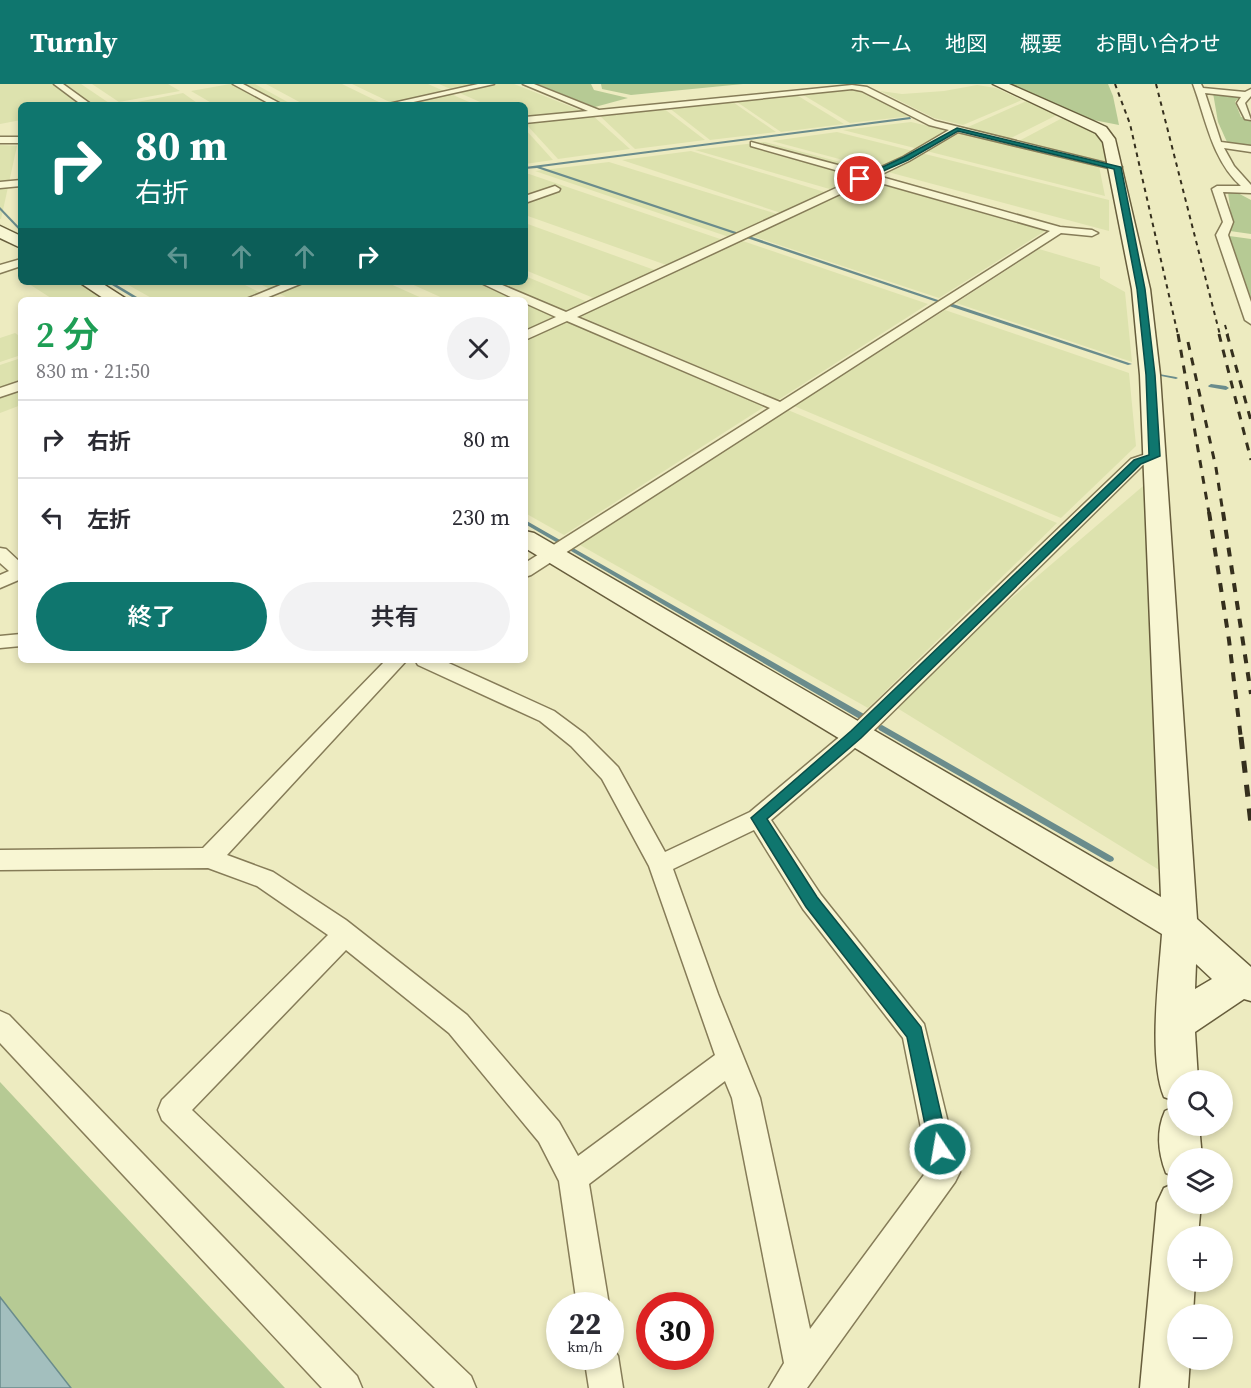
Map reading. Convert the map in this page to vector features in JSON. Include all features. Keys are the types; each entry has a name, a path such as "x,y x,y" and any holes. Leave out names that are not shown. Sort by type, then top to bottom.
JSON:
{"street":[{"path":"58,84 84,102"},
{"path":"237,84 273,102"},
{"path":"403,102 490,84"},
{"path":"527,84 599,112"},
{"path":"999,84 1101,130 1110,142 1141,289 1155,456 1180,926 1175,1023 1177,1070"},
{"path":"528,120 852,87 864,89 921,119 1117,167"},
{"path":"1249,93 1198,87 1217,144 1233,174 1250,190"},
{"path":"1249,93 1241,103 1248,117 1251,117"},
{"path":"528,335 906,159 957,129"},
{"path":"0,140 18,140"},
{"path":"754,144 1059,230 1092,233"},
{"path":"1217,144 1251,150"},
{"path":"0,185 18,183"},
{"path":"528,199 555,189"},
{"path":"1250,190 1217,189 1228,222 1222,235 1251,320"},
{"path":"528,569 1059,230"},
{"path":"0,231 18,241"},
{"path":"0,269 18,263"},
{"path":"93,285 114,297"},
{"path":"258,297 291,285"},
{"path":"492,285 521,297"},
{"path":"528,300 782,408"},
{"path":"0,393 18,386"},
{"path":"660,865 758,818 856,735 1137,462 1155,456"},
{"path":"528,540 1180,926 1245,982 1175,1023"},
{"path":"0,553 18,569"},
{"path":"0,582 18,573"},
{"path":"0,642 18,640"},
{"path":"209,858 394,663"},
{"path":"432,663 547,716 578,740 610,773 660,865 746,1098 794,1377"},
{"path":"758,818 812,902 915,1033 945,1172 794,1377"},
{"path":"0,860 209,858 265,879 345,935 458,1024 549,1132 573,1178 591,1292"},
{"path":"345,935 172,1110 459,1388"},
{"path":"0,1024 345,1388"},
{"path":"573,1178 731,1060"},
{"path":"1164,1388 1178,1214"},
{"path":"603,1370 606,1388"}],"green space":[{"path":"0,84 81,84 108,102 18,102 18,121 0,124"},
{"path":"92,84 168,84 180,91 119,102"},
{"path":"230,84 255,84 288,102 210,102 191,91"},
{"path":"266,84 342,84 379,102 299,102"},
{"path":"352,84 428,84 469,102 390,102"},
{"path":"439,84 514,84 582,111 528,116 528,102 480,102"},
{"path":"537,84 591,84 594,90 628,98 595,107"},
{"path":"601,84 743,84 631,95 602,89"},
{"path":"999,84 1108,84 1119,125 1068,115"},
{"path":"977,85 996,88 1022,100 963,125 934,118 880,91 902,94 944,91"},
{"path":"858,90 911,116 850,123 800,93"},
{"path":"183,93 196,102 137,102"},
{"path":"1213,93 1241,95 1235,102 1241,117 1251,119 1251,147 1227,142 1218,122"},
{"path":"795,94 844,124 781,132 734,100"},
{"path":"1031,99 1063,112 1005,141 968,127"},
{"path":"730,100 776,132 710,140 668,107"},
{"path":"663,108 705,140 635,149 599,115"},
{"path":"592,115 630,149 558,159 528,126 528,123"},
{"path":"1068,115 1101,130 1117,167 1015,143"},
{"path":"911,122 1099,166 1105,196 843,130"},
{"path":"528,132 553,160 528,164"},
{"path":"837,132 1109,200 1109,231 772,141"},
{"path":"765,142 874,171 833,190 695,150"},
{"path":"0,145 17,146 1,219 0,219"},
{"path":"691,151 831,194 787,215 622,160"},
{"path":"609,162 777,214 729,237 535,171"},
{"path":"528,174 726,241 672,267 528,216"},
{"path":"868,178 1048,229 939,298 749,235"},
{"path":"1234,191 1251,200 1251,234 1230,231 1232,223 1228,192"},
{"path":"528,224 660,272 601,301 528,271"},
{"path":"1222,235 1251,239 1251,313 1248,313 1241,271 1232,263"},
{"path":"737,239 928,304 778,400 577,315"},
{"path":"1039,249 1100,267 1100,278 1125,292 1132,362 956,303"},
{"path":"528,277 590,303 528,333 528,297 440,297 414,285 528,285"},
{"path":"31,285 93,285 114,297 49,297"},
{"path":"128,285 245,285 269,297 150,297"},
{"path":"262,285 393,285 419,297 286,297"},
{"path":"945,310 1129,373 1136,446 1061,518 794,406"},
{"path":"569,320 767,405 564,535 528,515 528,340"},
{"path":"15,333 18,335 18,356 0,362 0,338"},
{"path":"18,359 18,386 0,393 0,365"},
{"path":"18,388 18,406 0,413 0,395"},
{"path":"788,410 1057,523 868,708 580,545"},
{"path":"1156,475 1177,881 889,703"},
{"path":"0,1082 285,1388 0,1388"}],"water":[{"path":"0,1297 71,1388 0,1388"}],"waterway":[{"path":"528,168 910,118"},
{"path":"538,167 735,233"},
{"path":"0,208 18,228"},
{"path":"742,235 939,301"},
{"path":"114,285 135,297"},
{"path":"948,304 1130,364"},
{"path":"1161,375 1176,378"},
{"path":"1211,386 1226,388"},
{"path":"528,524 558,541"},
{"path":"573,550 861,716"},
{"path":"882,728 1110,859"}],"railway":[{"path":"1115,84 1130,124 1178,335"},
{"path":"1156,84 1220,335"},
{"path":"1225,325 1228,335"},
{"path":"1178,334 1209,513"},
{"path":"1219,334 1251,460"},
{"path":"1227,334 1251,421"},
{"path":"1188,342 1216,468 1223,513"},
{"path":"1209,512 1229,640 1241,739"},
{"path":"1223,512 1251,694"},
{"path":"1241,737 1251,824"}],"route":[{"path":"860,179 906,159 957,129 1117,167 1141,289 1150,375 1155,456 1137,462 856,735 758,818 812,902 915,1033 940,1149"}]}
